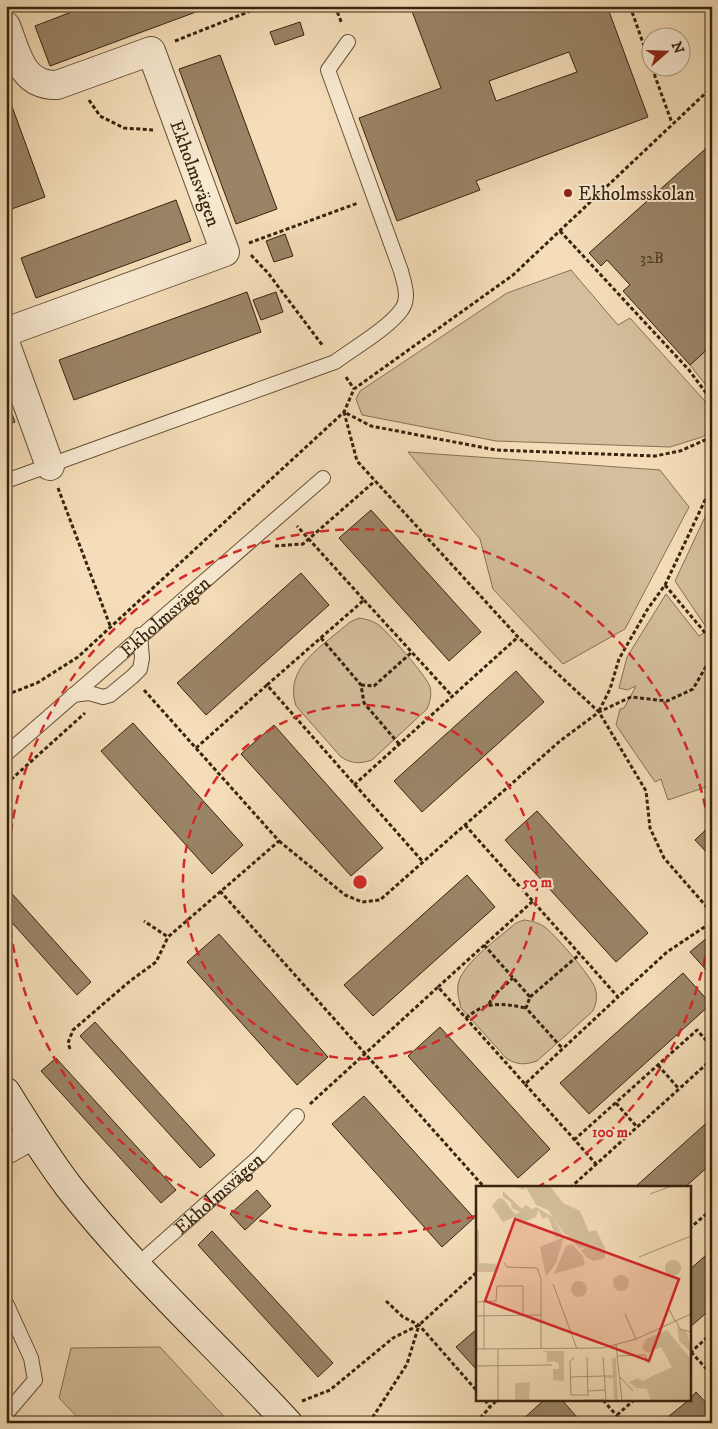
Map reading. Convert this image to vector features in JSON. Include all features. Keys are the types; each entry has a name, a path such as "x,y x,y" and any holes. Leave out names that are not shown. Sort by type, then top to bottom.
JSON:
{"street":[{"path":"6,26 22,67 32,79 44,85 56,85 151,51"},
{"name":"Ekholmsvägen","path":"151,51 178,123 233,249"},
{"path":"6,332 233,249"},
{"path":"6,345 50,466"},
{"path":"6,1092 32,1135 70,1187 136,1266 288,1423"},
{"path":"6,1150 32,1135"}],"lane":[{"path":"6,481 335,362 378,331 403,308 407,291 401,271 328,70 348,42"},
{"name":"Ekholmsvägen","path":"6,754 322,478"},
{"path":"72,695 89,693 102,697 110,695 132,677 140,669 142,658 140,636"},
{"name":"Ekholmsvägen","path":"136,1266 259,1157 297,1116"},
{"path":"6,1303 31,1358 35,1380 6,1414"}],"path":[{"path":"151,51 263,6"},
{"path":"630,6 640,34"},
{"path":"80,77 85,94 100,116 124,128 151,131 178,123"},
{"path":"656,78 672,123"},
{"path":"6,695 37,683 78,657 344,412 354,389 513,275 712,87"},
{"path":"233,249 374,197"},
{"path":"560,231 689,370 712,401"},
{"path":"233,249 268,273 335,362"},
{"path":"344,412 371,426 496,450 654,456 680,451 712,437"},
{"path":"344,412 357,461 518,637 599,712 646,791 650,828 664,858 712,913"},
{"path":"50,466 111,628"},
{"path":"599,712 610,689 619,659 647,610 665,585 707,496 712,471"},
{"path":"309,539 375,481"},
{"path":"284,512 452,696"},
{"path":"665,585 712,641"},
{"path":"196,748 364,600"},
{"path":"354,785 518,637"},
{"path":"321,638 362,685 364,703 399,744"},
{"path":"362,685 374,686 412,652"},
{"path":"132,677 279,841 345,895 362,902 380,900 560,741 599,712 631,697 667,701 693,689 712,656"},
{"path":"267,685 423,862"},
{"path":"465,825 618,997"},
{"path":"70,1049 68,1043 73,1030 130,981 156,962 168,937 279,841"},
{"path":"220,892 483,1186"},
{"path":"297,1116 365,1052 533,901"},
{"path":"144,921 168,937"},
{"path":"525,1084 667,952 712,922"},
{"path":"484,946 530,997"},
{"path":"526,1008 530,997 580,954"},
{"path":"489,1004 494,995 513,978"},
{"path":"438,987 596,1164"},
{"path":"466,1018 477,1008 489,1004 508,1004 526,1008 562,1049"},
{"path":"574,1140 697,1030 712,1048"},
{"path":"572,1186 711,1061"},
{"path":"658,1065 679,1089"},
{"path":"616,1103 637,1127"},
{"path":"690,1228 712,1209"},
{"path":"298,1398 302,1401 330,1390 392,1338 419,1325 476,1273"},
{"path":"386,1301 403,1316 419,1325 476,1390"},
{"path":"369,1423 406,1364 419,1325"},
{"path":"712,1333 690,1353 712,1375"},
{"path":"487,1402 490,1406"},
{"path":"476,1423 495,1402"},
{"path":"605,1402 624,1423"},
{"path":"617,1415 632,1402"}],"shaded area":[{"path":"571,270 618,325 630,318 712,409 712,431 702,437 670,447 496,441 362,415 356,399 360,391 507,293"},
{"path":"712,345 712,393 690,365"},
{"path":"408,452 660,470 689,507 625,629 563,664 493,589 480,539"},
{"path":"712,502 712,785 668,800 661,779 655,782 616,725 620,709 624,708 636,686 627,690 619,688 627,657 666,594 699,636 708,630 675,581"},
{"path":"359,618 375,623 385,631 422,673 431,692 427,709 372,760 360,763 341,757 296,706 293,692 295,680 308,658 350,622"},
{"path":"524,920 541,925 558,939 592,982 596,991 596,1003 593,1011 537,1061 522,1064 507,1059 461,1008 458,985 466,968 473,960 516,923"},
{"path":"160,1347 230,1423 83,1423 59,1398 71,1348"}],"building":[{"path":"87,6 203,6 204,9 50,66 35,26"},
{"path":"410,6 607,6 648,117 476,181 480,190 397,221 359,118 441,88","holes":["569,52 577,72 496,101 489,81"]},
{"path":"300,22 304,35 275,45 270,32"},
{"path":"220,55 277,209 236,224 179,69"},
{"path":"6,90 45,197 6,211"},
{"path":"712,143 712,345 690,365 623,291 630,285 607,260 601,266 589,253"},
{"path":"176,200 191,241 36,298 21,258"},
{"path":"285,234 293,256 274,262 266,241"},
{"path":"247,292 261,332 74,400 59,360"},
{"path":"276,292 283,312 261,320 253,300"},
{"path":"6,398 15,422 6,425"},
{"path":"371,510 481,632 449,661 339,538"},
{"path":"301,573 329,605 206,715 177,683"},
{"path":"516,671 544,702 422,812 394,781"},
{"path":"133,723 243,845 212,874 101,751"},
{"path":"274,725 383,848 351,876 241,754"},
{"path":"537,811 648,933 616,962 505,840"},
{"path":"712,824 712,858 695,840"},
{"path":"467,875 495,907 373,1016 344,985"},
{"path":"6,887 91,982 77,995 6,916"},
{"path":"219,934 328,1057 297,1085 187,962"},
{"path":"708,937 712,941 712,968 708,972 690,952"},
{"path":"683,973 711,1004 589,1114 560,1083"},
{"path":"95,1022 215,1155 200,1168 80,1036"},
{"path":"440,1027 550,1149 518,1178 408,1056"},
{"path":"56,1058 176,1190 161,1203 41,1071"},
{"path":"364,1096 474,1218 442,1247 332,1124"},
{"path":"712,1118 712,1163 686,1186 636,1186"},
{"path":"257,1190 271,1206 245,1230 230,1214"},
{"path":"212,1231 333,1363 318,1377 198,1245"},
{"path":"712,1250 712,1308 690,1327 690,1269"},
{"path":"476,1330 476,1369 456,1347"},
{"path":"696,1392 712,1409 712,1423 666,1423 664,1420 686,1402 690,1402 690,1399"},
{"path":"542,1402 564,1402 582,1423 524,1423 522,1420"}],"place":[{"name":"Ekholmsskolan","path":"568,193"}]}
